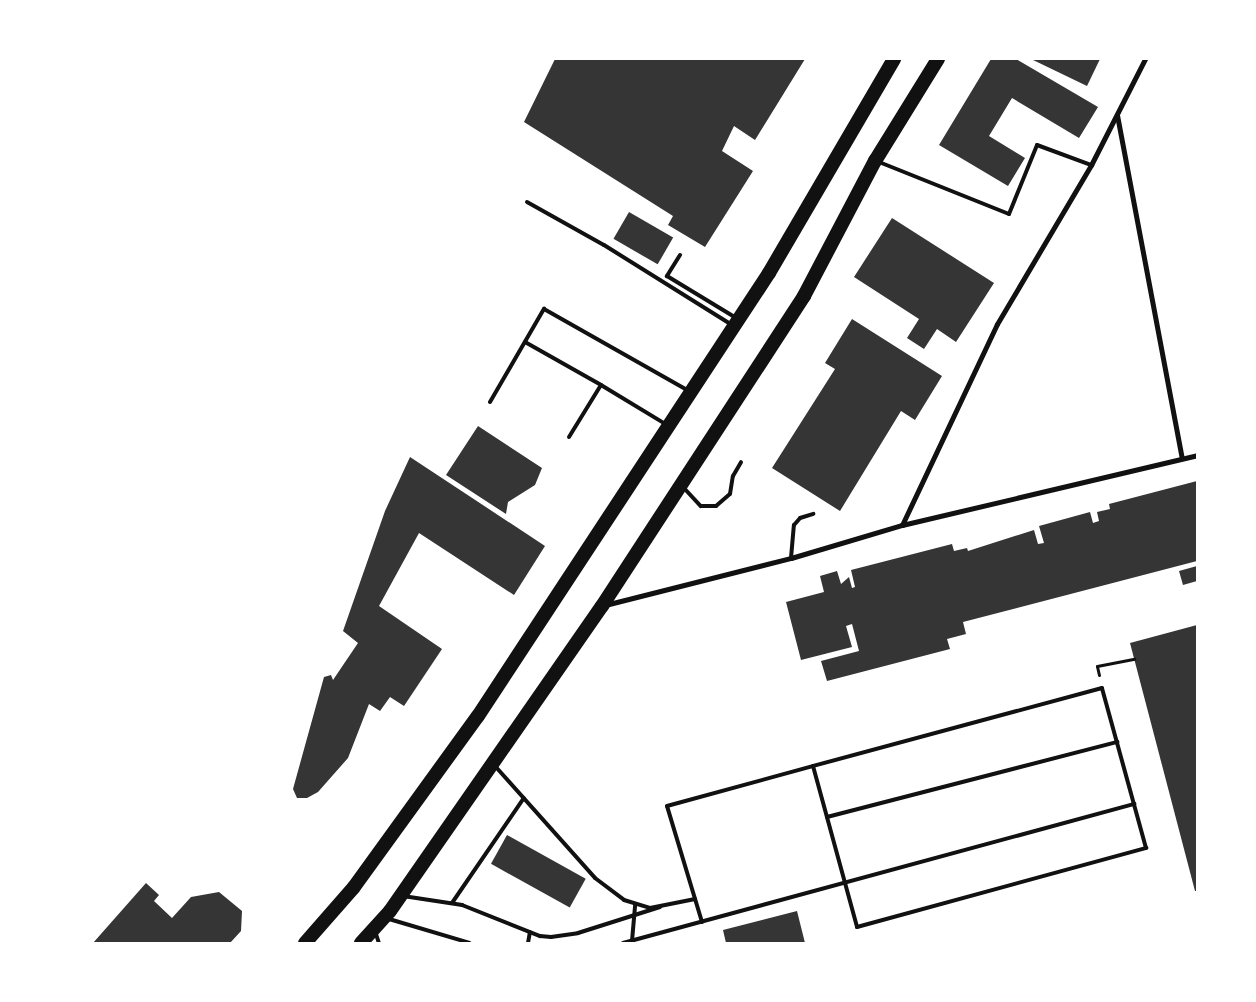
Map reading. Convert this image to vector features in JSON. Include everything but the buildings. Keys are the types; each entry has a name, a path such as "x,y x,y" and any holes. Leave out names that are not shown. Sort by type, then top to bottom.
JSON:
{"highway":[{"path":"305,943 354,887 478,716 736,323 894,59"},
{"path":"361,943 401,896 602,606 681,485 804,296 874,160 938,59"}],"street":[{"path":"902,525 997,324 1091,166 1145,59"},
{"path":"1117,115 1182,458"},
{"path":"602,606 790,558 902,525 1197,455"}],"lane":[{"path":"874,160 1009,214 1037,144 1091,166"},
{"path":"527,202 736,323"},
{"path":"680,255 667,276 736,323"},
{"path":"490,402 544,309 691,392"},
{"path":"525,342 668,426"},
{"path":"569,437 600,385"},
{"path":"681,485 701,506 716,506 730,494 733,476 742,462"},
{"path":"790,558 794,525 800,518 813,514"},
{"path":"702,922 666,806 813,766 1102,688 1146,848 857,927 813,766"},
{"path":"827,817 1117,742"},
{"path":"493,764 596,878 624,900 635,905 660,907"},
{"path":"452,903 524,798"},
{"path":"623,943 1134,804"},
{"path":"401,896 452,903 530,932 562,937 660,907 694,899"},
{"path":"632,941 635,905"},
{"path":"384,917 470,943"},
{"path":"374,928 379,943"},
{"path":"528,943 530,932"}],"path":[{"path":"1102,688 1098,666 1134,659"}]}
